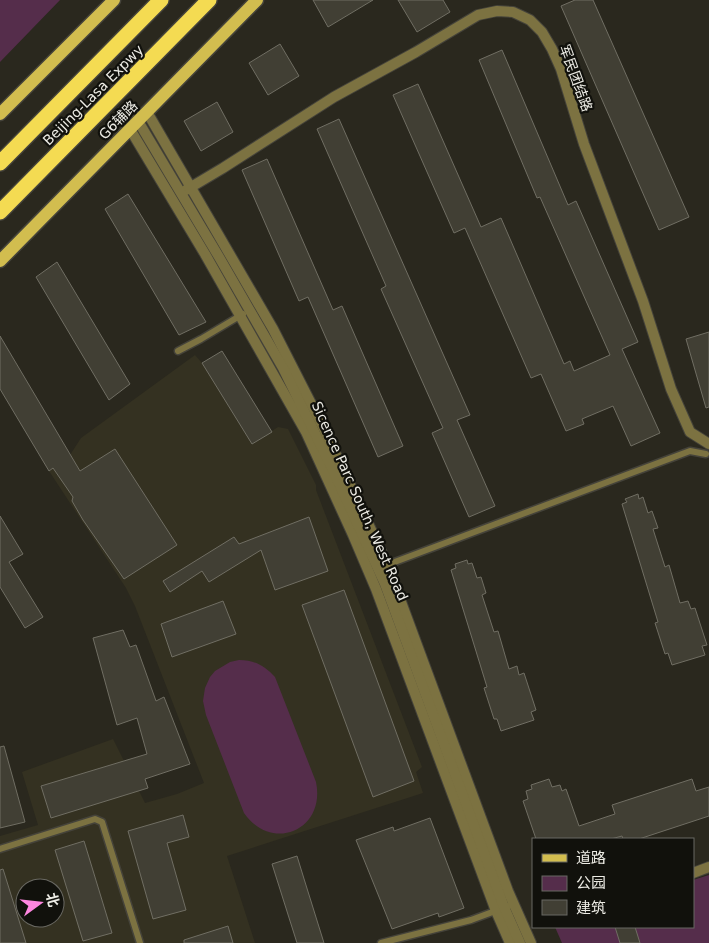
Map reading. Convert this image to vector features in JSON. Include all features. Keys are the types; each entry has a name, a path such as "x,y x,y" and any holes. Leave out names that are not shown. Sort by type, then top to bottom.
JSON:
{"highway":[{"name":"Beijing-Lasa Expwy","path":"0,163 161,0"},
{"name":"Beijing-Lasa Expwy","path":"0,212 209,0"}],"main road":[{"path":"0,114 114,0"},
{"name":"G6辅路","path":"0,262 257,0"}],"street":[{"name":"军民团结路","path":"172,198 334,97 478,15 497,11 513,12 530,20 542,32 561,69 584,144 643,302 671,389 690,432 708,449"},
{"path":"147,112 191,187 249,309"},
{"path":"134,125 172,198 249,309"},
{"name":"Sicence Parc South, West Road","path":"134,125 181,193 298,397 378,568 505,907 518,926 520,943"},
{"path":"694,872 709,868"},
{"path":"510,943 518,926 531,943"}],"lane":[{"path":"178,351 249,309"},
{"path":"378,568 690,451 708,449"},
{"path":"0,849 95,819 102,822 140,943"},
{"path":"381,943 505,907"}],"shaded area":[{"path":"195,355 202,363 252,444 278,427 288,429 316,485 316,490 422,767 416,772 423,793 227,856 255,943 0,943 0,836 38,825 22,772 113,739 145,803 177,794 204,783 135,606 126,588 49,471 70,455 81,438"}],"green space":[{"path":"0,0 60,0 0,62"},
{"path":"239,660 259,664 275,677 316,782 317,799 313,813 305,823 294,830 282,833 268,832 256,825 244,813 206,715 203,701 205,688 210,677 215,671 230,662"},
{"path":"709,875 709,943 562,943 555,928 694,928 694,880"}],"building":[{"path":"313,0 373,0 328,27"},
{"path":"398,0 443,0 450,12 417,32"},
{"path":"575,0 593,0 689,217 659,230 561,6"},
{"path":"280,44 299,76 268,95 249,63"},
{"path":"502,50 568,205 576,201 638,342 622,349 660,433 631,446 613,406 582,419 584,424 566,431 541,374 531,378 465,228 454,233 393,95 418,84 481,227 501,218 564,364 570,361 574,371 610,355 540,197 537,198 479,60"},
{"path":"217,102 233,132 201,151 184,121"},
{"path":"339,119 470,415 457,420 495,506 469,517 432,433 443,428 381,289 386,286 317,129"},
{"path":"267,159 333,310 342,306 403,446 378,457 308,297 299,301 242,170"},
{"path":"128,194 206,322 179,335 105,209"},
{"path":"57,262 130,384 109,400 36,277"},
{"path":"709,332 709,407 706,408 686,339"},
{"path":"0,336 80,471 115,449 177,545 124,579 83,520 72,501 73,497 53,468 49,471 0,389"},
{"path":"222,351 272,432 252,444 202,363"},
{"path":"638,494 639,499 643,497 648,513 652,511 658,528 653,529 665,567 669,565 680,603 688,601 691,609 695,608 707,645 702,646 705,655 672,665 668,653 665,654 655,623 658,622 622,504 627,502 625,499"},
{"path":"0,516 23,554 9,562 43,617 25,628 0,587"},
{"path":"309,517 328,571 275,590 261,550 209,582 202,571 170,592 163,581 234,537 239,544"},
{"path":"467,560 468,564 472,563 477,578 481,577 486,593 482,595 494,632 498,631 509,669 517,666 519,675 524,673 536,710 531,712 534,720 501,731 497,719 494,719 484,688 487,687 451,570 456,568 455,564"},
{"path":"344,590 414,781 373,797 302,605"},
{"path":"223,601 236,634 172,657 161,624"},
{"path":"123,630 130,647 136,645 156,701 164,697 190,764 145,779 148,788 51,818 41,786 147,754 137,718 117,725 93,638"},
{"path":"4,746 25,822 0,828 0,747"},
{"path":"549,779 552,787 560,785 562,791 566,789 579,826 615,814 612,805 692,779 696,791 709,787 709,816 642,838 623,838 622,836 615,838 536,838 523,801 528,799 526,791 532,789 531,785"},
{"path":"183,815 189,837 167,843 186,910 153,919 128,831"},
{"path":"430,818 464,908 439,917 438,913 392,929 356,840 393,827 394,831"},
{"path":"84,841 112,933 83,941 55,850"},
{"path":"297,856 324,943 297,943 272,864"},
{"path":"3,869 15,908 15,928 21,928 26,943 0,943 0,870"},
{"path":"228,926 233,943 184,943 184,940"},
{"path":"615,928 635,928 640,943 620,943"}]}
